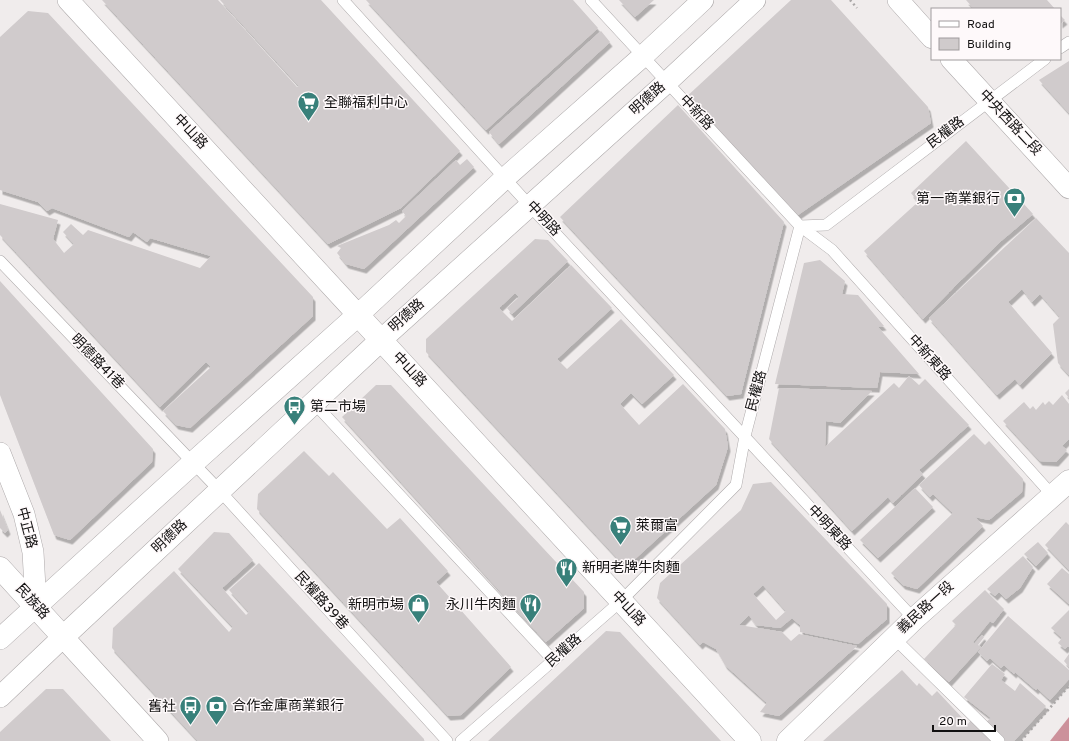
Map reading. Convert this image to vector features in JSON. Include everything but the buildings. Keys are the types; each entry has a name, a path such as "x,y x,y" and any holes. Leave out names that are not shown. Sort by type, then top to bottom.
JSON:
{"main road":[{"name":"中山路","path":"358,315 750,741"},
{"path":"36,606 358,315"},
{"name":"明德路","path":"63,637 381,340"},
{"name":"義民路一段","path":"788,741 914,619 1069,481"},
{"name":"民族路","path":"0,568 63,637"}],"street":[{"name":"中山路","path":"68,0 358,315"},
{"path":"358,315 505,178 643,56 703,0"},
{"name":"明德路","path":"381,340 667,82 755,0"},
{"path":"898,0 931,37"},
{"name":"中央西路二段","path":"952,60 1069,188"},
{"name":"中正路","path":"0,453 24,514 33,552 36,606"},
{"path":"0,639 36,606"},
{"path":"0,697 63,637 158,741"}],"lane":[{"name":"中明路","path":"343,0 530,206 745,436"},
{"name":"中新路","path":"591,0 800,226"},
{"name":"民權路","path":"461,741 621,601 736,485 745,436 800,226 826,225 1044,60"},
{"name":"中新東路","path":"800,226 832,250 1053,496"},
{"name":"明德路41巷","path":"0,261 193,463"},
{"path":"314,403 553,660"},
{"name":"中明東路","path":"745,436 914,619"},
{"name":"民權路39巷","path":"193,463 447,741"},
{"path":"894,638 999,741"}],"path":[{"path":"850,0 857,8"},
{"path":"1022,741 1069,686"}],"shaded area":[{"path":"1069,717 1069,741 1050,741"}],"place":[{"name":"全聯福利中心","path":"308,122"},
{"name":"第一商業銀行","path":"1015,218"},
{"name":"第二市場","path":"294,426"},
{"name":"萊爾富","path":"621,546"},
{"name":"新明老牌牛肉麵","path":"566,588"},
{"name":"新明市場","path":"419,624"},
{"name":"永川牛肉麵","path":"531,624"},
{"name":"舊社","path":"191,726"},
{"name":"合作金庫商業銀行","path":"216,726"}]}
